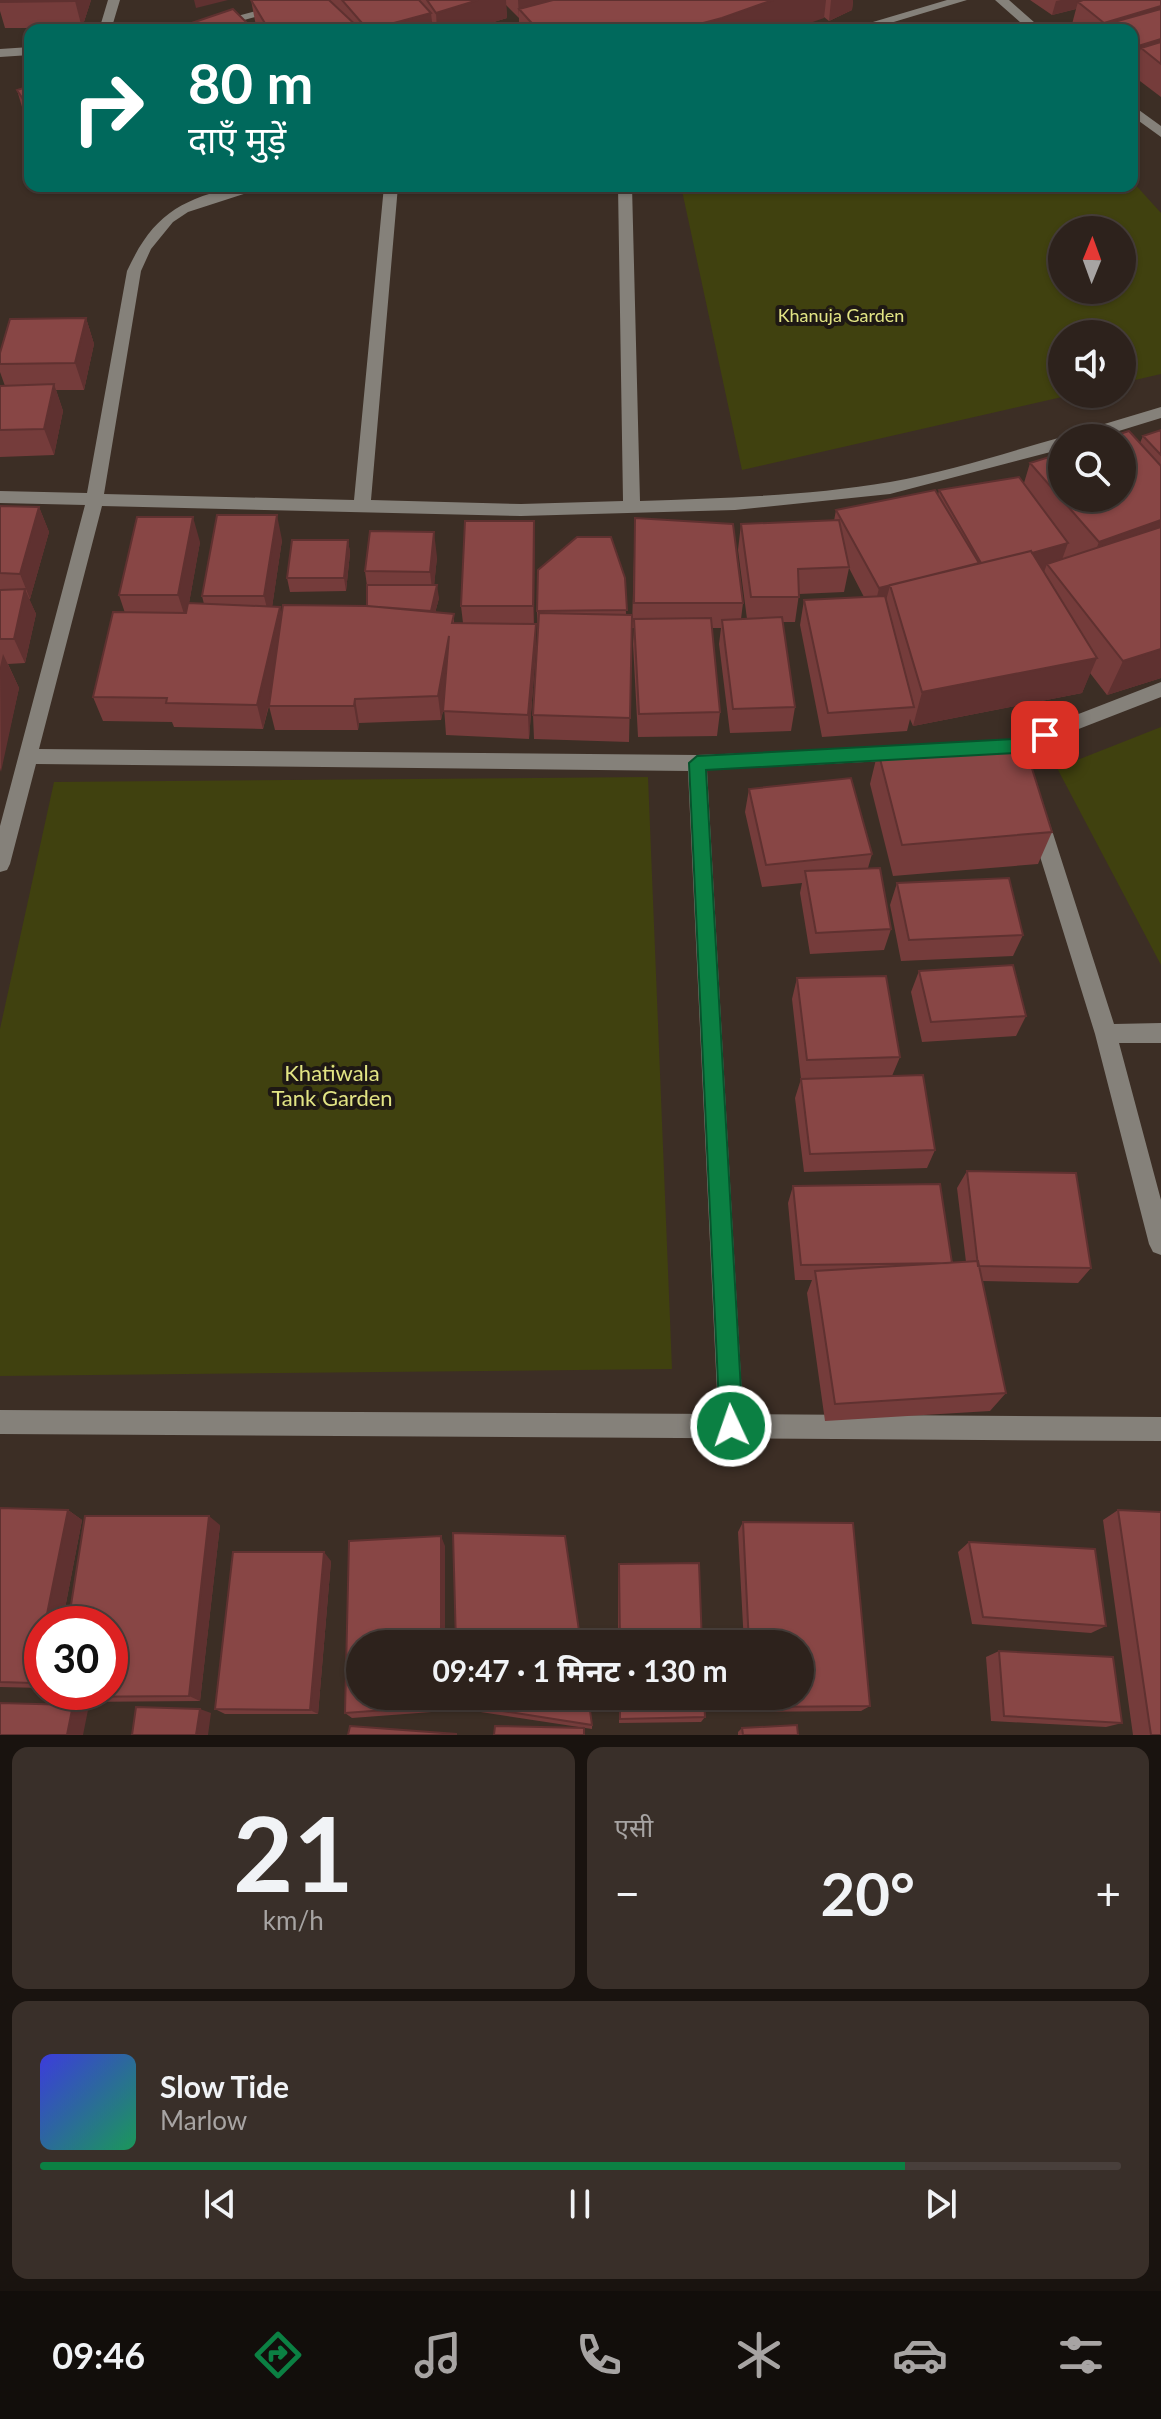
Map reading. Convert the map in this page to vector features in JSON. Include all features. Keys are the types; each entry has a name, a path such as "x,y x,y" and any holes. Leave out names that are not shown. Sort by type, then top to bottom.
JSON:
{"street":[{"path":"107,24 114,0"},
{"path":"215,24 312,0"},
{"path":"874,24 961,0"},
{"path":"1001,0 1030,24"},
{"path":"0,53 24,51"},
{"path":"1138,114 1161,133"},
{"path":"0,864 95,498 134,271 145,242 183,208 240,192"},
{"path":"362,506 390,192"},
{"path":"625,192 632,508"},
{"path":"1122,424 1161,412"},
{"path":"0,497 521,510 735,504 890,488 1048,447"},
{"path":"984,748 1018,754 1161,689"},
{"path":"28,756 697,763 920,751"},
{"path":"697,763 731,1426"},
{"path":"1034,807 1106,1034 1161,1244"},
{"path":"1106,1034 1161,1033"},
{"path":"0,1422 1161,1429"}],"green space":[{"name":"Khanuja Garden","path":"1138,188 1161,213 1161,374 1136,380 1136,320 1048,320 1048,400 742,470 682,192 1138,192"},
{"path":"1161,727 1161,965 1057,768"},
{"name":"Khatiwala Tank Garden","path":"648,777 672,1369 0,1376 0,1029 54,782"}],"building":[{"path":"0,0 76,0 0,2"},
{"path":"251,0 329,0 355,24 265,24"},
{"path":"342,0 419,0 431,13 390,24 363,24"},
{"path":"427,0 478,0 436,13"},
{"path":"553,0 773,0 700,24 533,24 519,9"},
{"path":"1161,0 1161,6 1104,23 1078,2"},
{"path":"233,9 248,24 189,24"},
{"path":"1161,9 1161,39 1138,46 1138,24 1107,24"},
{"path":"1161,42 1161,64 1141,48"},
{"path":"24,88 24,101 17,90"},
{"path":"86,318 75,363 0,364 10,319"},
{"path":"54,384 44,429 0,430 0,386"},
{"path":"1161,430 1161,455 1143,436"},
{"path":"1136,439 1161,466 1161,520 1099,542 1073,512 1136,512"},
{"path":"1048,457 1048,484 1030,463"},
{"path":"1019,477 1068,543 981,563 939,490"},
{"path":"935,490 979,563 879,588 836,510"},
{"path":"0,506 39,507 20,574 0,573"},
{"path":"217,515 277,515 264,596 202,596"},
{"path":"137,517 193,517 178,595 119,595"},
{"path":"635,518 733,524 743,603 634,603"},
{"path":"839,520 849,567 798,569 799,597 751,597 741,524"},
{"path":"465,521 534,521 533,606 461,606"},
{"path":"1161,527 1161,649 1123,661 1047,564"},
{"path":"370,531 434,532 430,572 365,571"},
{"path":"577,537 611,537 625,578 627,610 537,611 538,570"},
{"path":"292,540 348,540 344,578 287,578"},
{"path":"1031,551 1097,658 922,692 890,585"},
{"path":"367,585 437,585 431,611 367,606"},
{"path":"25,589 14,639 0,639 0,590"},
{"path":"885,596 914,707 828,713 804,600"},
{"path":"188,603 280,607 257,705 166,703 167,698 93,697 113,612 186,613"},
{"path":"283,605 368,606 454,614 452,623 536,624 528,715 443,711 449,636 438,696 355,699 354,706 269,706"},
{"path":"539,613 632,615 630,718 533,715"},
{"path":"782,617 795,707 733,709 722,620"},
{"path":"711,618 720,712 639,714 634,619"},
{"path":"1023,740 1052,832 902,845 878,751"},
{"path":"851,778 872,854 766,865 749,789"},
{"path":"880,868 891,929 816,933 805,871"},
{"path":"1009,878 1023,935 909,940 897,883"},
{"path":"1013,965 1026,1016 931,1022 919,971"},
{"path":"886,976 900,1057 807,1060 797,978"},
{"path":"923,1075 935,1150 810,1154 801,1079"},
{"path":"967,1171 1076,1173 1091,1268 978,1266"},
{"path":"940,1184 952,1263 801,1265 793,1186"},
{"path":"978,1261 1006,1393 835,1404 815,1271"},
{"path":"0,1508 68,1510 49,1606 24,1606 24,1683 0,1682"},
{"path":"1118,1510 1161,1512 1161,1735 1151,1735"},
{"path":"85,1516 209,1516 189,1696 128,1696 128,1606 71,1606"},
{"path":"743,1522 853,1523 870,1706 814,1706 814,1630 748,1630"},
{"path":"453,1533 565,1536 579,1630 456,1630"},
{"path":"441,1536 441,1630 347,1630 349,1541"},
{"path":"969,1542 1095,1549 1106,1626 983,1617"},
{"path":"233,1552 324,1552 310,1710 215,1709"},
{"path":"699,1563 701,1630 620,1630 619,1564"},
{"path":"999,1651 1113,1657 1122,1723 1004,1716"},
{"path":"346,1670 346,1710 386,1710 345,1713"},
{"path":"0,1703 24,1704 24,1710 72,1710 67,1735 0,1735"},
{"path":"136,1707 200,1709 196,1735 132,1735"},
{"path":"496,1710 590,1710 592,1725"},
{"path":"620,1710 705,1710 705,1717 620,1719"},
{"path":"797,1725 798,1735 743,1735 742,1728"},
{"path":"350,1726 456,1734 456,1735 348,1735"},
{"path":"495,1726 584,1728 584,1735 494,1735"}],"route":[{"path":"731,1426 697,763 1015,746 1045,735"}]}
